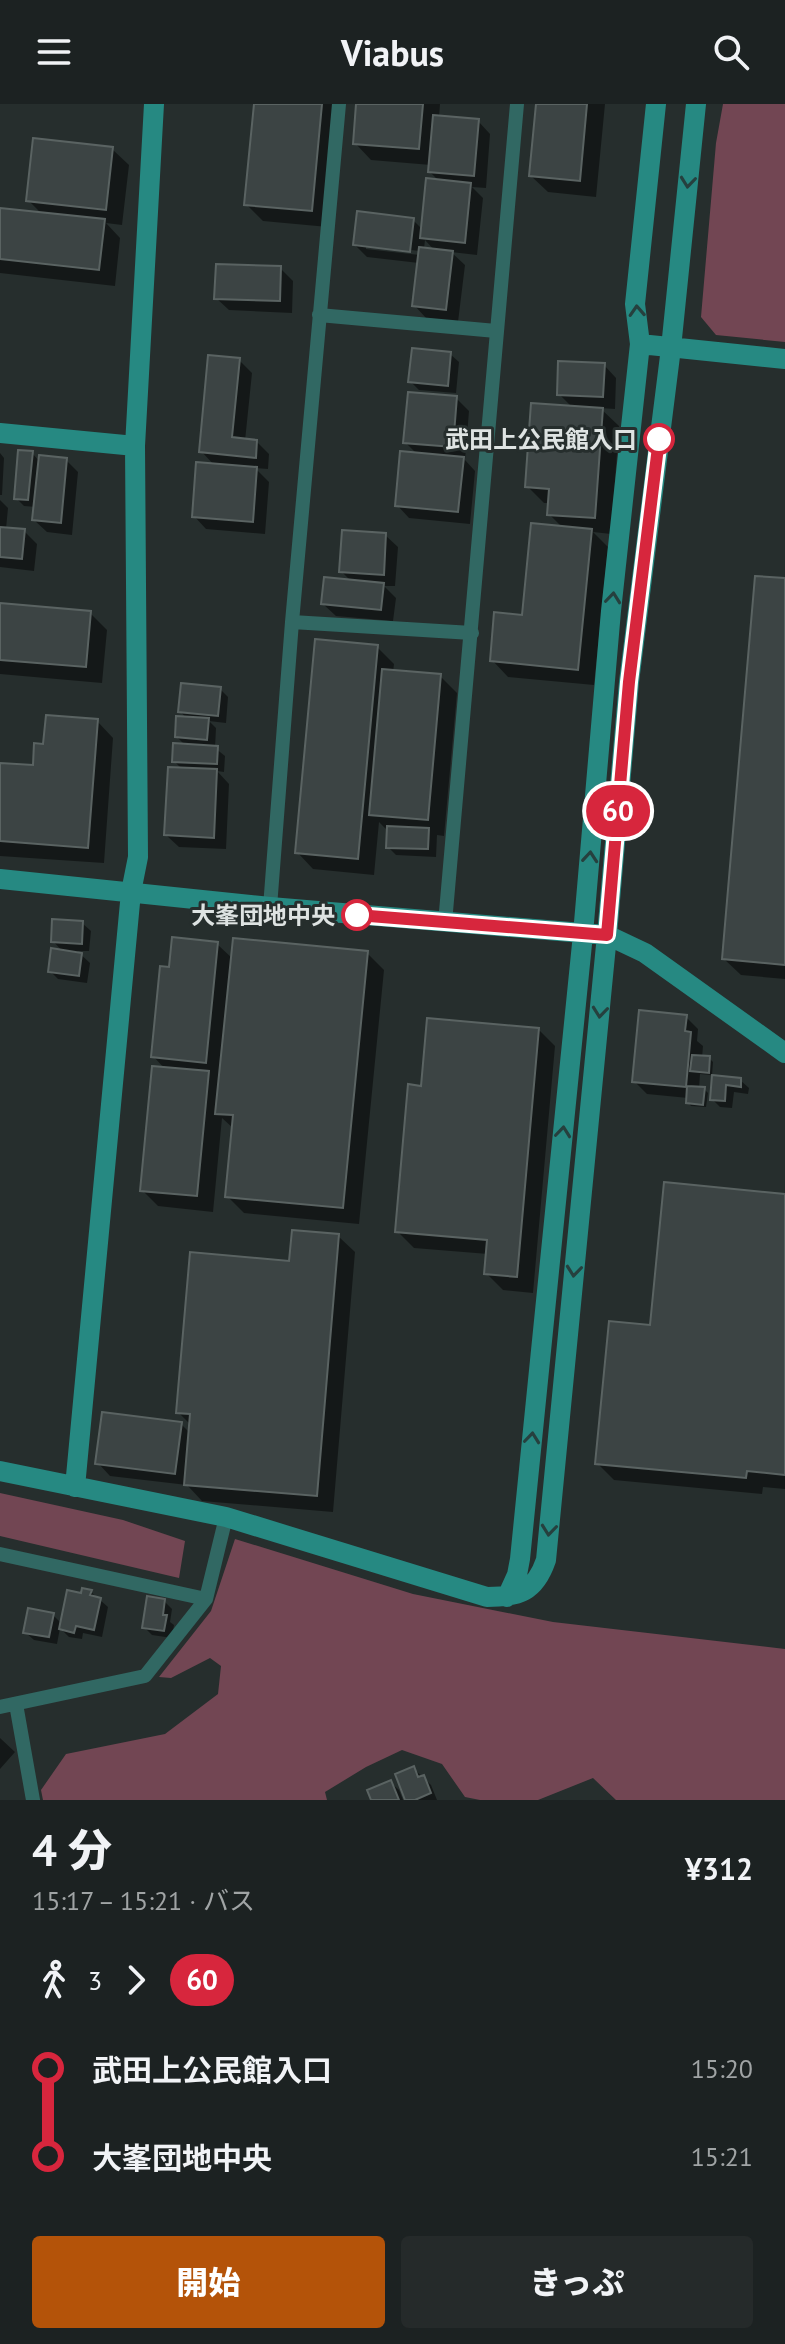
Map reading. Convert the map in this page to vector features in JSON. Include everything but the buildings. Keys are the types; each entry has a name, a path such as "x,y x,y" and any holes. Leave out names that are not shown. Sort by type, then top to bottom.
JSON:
{"street":[{"path":"75,1487 131,892 138,857 135,446 154,104"},
{"path":"270,907 292,622 339,104"},
{"path":"445,923 517,104"},
{"path":"507,1597 520,1559 583,934 611,611 640,344 635,304 656,104"},
{"path":"0,1471 226,1517 487,1597 521,1594 540,1578 546,1560 629,682 671,348 696,104"},
{"path":"319,315 496,331"},
{"path":"640,344 785,359"},
{"path":"0,433 135,446"},
{"path":"292,622 472,633"},
{"path":"0,879 270,907 607,935 645,953 785,1053"},
{"path":"0,1707 145,1676 206,1599 226,1517"},
{"path":"0,1554 206,1599"},
{"path":"16,1704 33,1800"}],"shaded area":[{"path":"723,104 785,104 785,342 716,335 701,317 716,143"},
{"path":"0,1493 123,1520 185,1541 179,1578 0,1536"},
{"path":"235,1539 413,1594 553,1622 785,1649 785,1800 616,1800 593,1778 538,1800 480,1800 465,1797 442,1764 402,1750 325,1792 327,1800 43,1800 41,1790 66,1754 165,1734 218,1694 221,1666 210,1658 171,1678 159,1677 211,1611"}],"bus line":[{"name":"60","path":"357,915 607,935 629,682 659,439"}],"place":[{"name":"武田上公民館入口","path":"659,439"},
{"name":"大峯団地中央","path":"357,915"}]}
